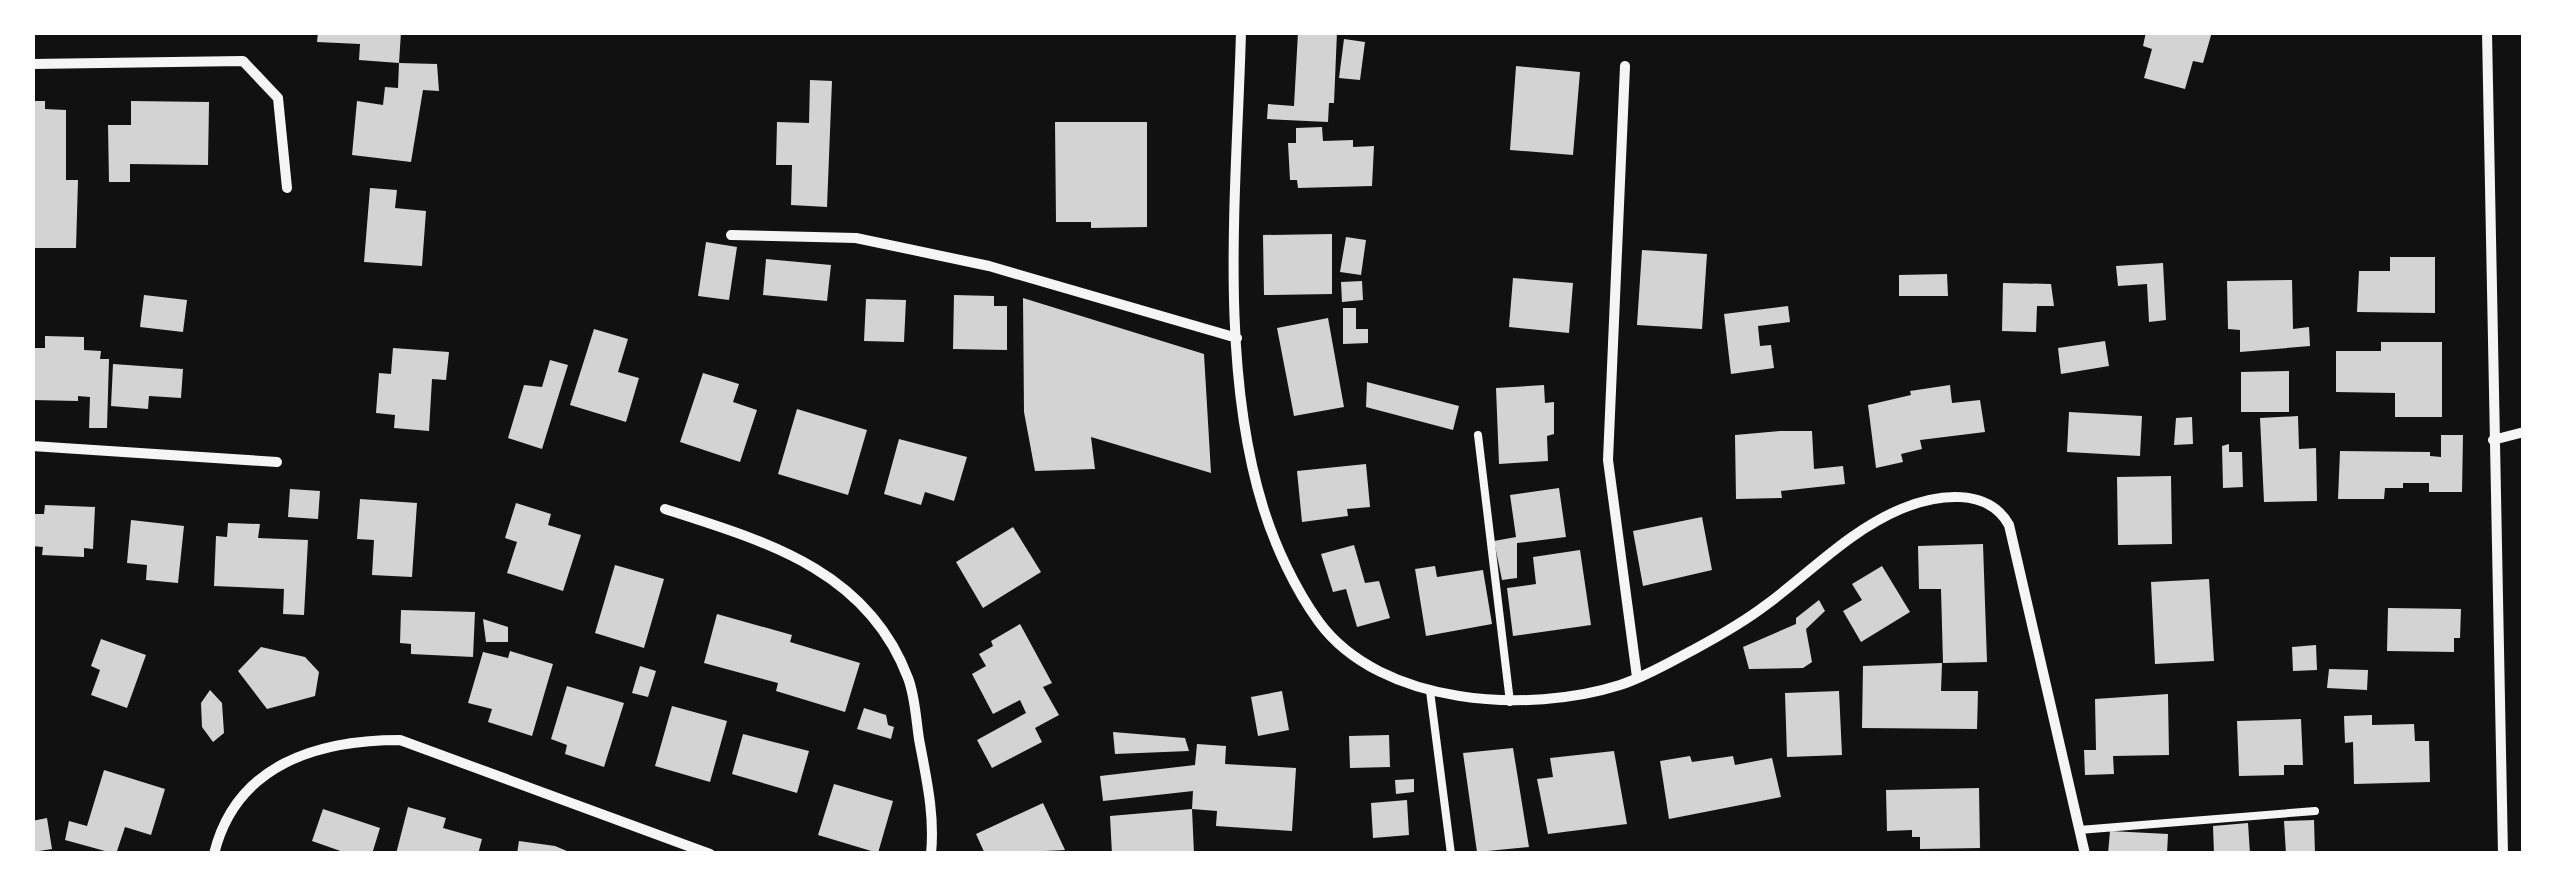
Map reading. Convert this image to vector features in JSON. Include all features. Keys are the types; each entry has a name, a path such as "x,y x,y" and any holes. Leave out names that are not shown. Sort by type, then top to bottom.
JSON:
{"street":[{"path":"1241,32 1237,338 1250,454 1263,508 1286,564 1320,624 1378,672 1430,691 1510,702 1621,685 1764,607 1872,524 1925,502 1987,501 1999,507 2009,524 2085,854"},
{"path":"2486,32 2503,854"},
{"path":"32,64 243,61 278,98 288,188"},
{"path":"1625,66 1608,460 1637,677"},
{"path":"731,235 856,238 990,266 1237,338"},
{"path":"2492,440 2524,432"},
{"path":"32,446 277,462"},
{"path":"665,509 780,546 819,567 851,592 880,627 908,679 930,795 930,854"},
{"path":"214,854 220,830 253,781 278,764 310,750 354,740 400,740 710,854"}],"lane":[{"path":"1478,435 1510,702"},
{"path":"1430,691 1451,854"},
{"path":"2079,830 2315,811"}],"building":[{"path":"318,32 401,32 399,63 359,60 360,44 317,42"},
{"path":"1298,32 1337,32 1334,103 1329,103 1328,122 1267,119 1268,104 1294,106"},
{"path":"2146,32 2212,32 2203,63 2193,61 2185,89 2144,78 2152,49 2143,46"},
{"path":"1344,39 1365,42 1360,80 1339,78"},
{"path":"399,63 437,64 439,91 423,90 411,162 352,155 357,101 383,105 385,87 398,88"},
{"path":"1516,66 1580,72 1573,155 1510,150"},
{"path":"810,80 832,81 827,207 791,205 792,165 776,165 777,122 809,123"},
{"path":"32,101 45,101 45,109 66,110 66,180 78,180 76,248 32,248"},
{"path":"131,101 209,102 208,165 130,164 130,182 109,182 108,125 131,125"},
{"path":"1055,122 1147,122 1147,227 1091,228 1091,222 1056,222"},
{"path":"1322,127 1323,141 1353,140 1353,147 1374,146 1372,186 1298,188 1297,180 1290,180 1288,143 1296,143 1296,128"},
{"path":"370,188 397,190 395,208 426,211 422,266 364,262"},
{"path":"1332,234 1332,294 1264,295 1263,235"},
{"path":"1346,237 1366,240 1361,275 1340,272"},
{"path":"706,242 737,247 729,300 698,296"},
{"path":"1642,250 1707,254 1702,329 1637,325"},
{"path":"2390,257 2435,257 2435,313 2357,312 2359,271 2390,271"},
{"path":"766,259 831,265 827,301 763,295"},
{"path":"2163,263 2166,320 2149,322 2147,284 2118,286 2116,266"},
{"path":"1947,274 1948,296 1899,296 1899,275"},
{"path":"1513,278 1573,283 1569,333 1509,327"},
{"path":"2292,280 2293,329 2309,327 2310,346 2240,352 2240,330 2228,329 2227,281"},
{"path":"1362,281 1363,300 1342,302 1341,282"},
{"path":"2003,283 2051,284 2054,306 2037,306 2036,332 2002,331"},
{"path":"144,295 187,300 183,332 140,327"},
{"path":"954,295 994,296 994,306 1007,306 1007,350 953,349"},
{"path":"1023,298 1204,354 1211,473 1091,437 1095,469 1035,471 1024,412"},
{"path":"866,299 906,300 904,342 864,341"},
{"path":"1788,306 1790,322 1758,326 1760,346 1771,345 1774,368 1731,374 1724,314"},
{"path":"1343,308 1356,308 1356,329 1368,329 1368,343 1343,344"},
{"path":"1328,318 1344,407 1294,416 1277,328"},
{"path":"594,329 628,339 618,372 639,378 626,422 570,405"},
{"path":"45,336 84,337 84,350 101,351 100,359 109,359 107,428 89,428 90,397 78,396 78,401 32,400 32,348 45,348"},
{"path":"2105,341 2109,366 2061,374 2058,348"},
{"path":"2381,342 2442,342 2442,417 2395,417 2395,393 2336,392 2336,351 2381,351"},
{"path":"393,348 449,352 446,380 432,379 429,431 394,428 395,415 376,413 379,373 391,374"},
{"path":"550,360 568,365 542,449 508,438 524,385 542,387"},
{"path":"113,364 183,369 181,398 149,396 148,409 111,406"},
{"path":"2289,371 2289,412 2241,412 2241,372"},
{"path":"703,373 739,384 733,402 757,410 740,462 680,442"},
{"path":"1367,382 1459,406 1453,430 1366,407"},
{"path":"1544,385 1545,403 1554,402 1554,434 1547,436 1548,461 1499,464 1496,388"},
{"path":"1950,385 1952,403 1980,400 1985,432 1920,440 1922,449 1901,454 1903,462 1876,468 1868,405 1911,395 1910,391"},
{"path":"797,409 867,430 848,495 778,474"},
{"path":"2069,412 2142,416 2140,456 2067,452"},
{"path":"2298,416 2299,449 2316,448 2317,501 2264,502 2260,418"},
{"path":"2192,417 2193,444 2174,445 2176,418"},
{"path":"1812,431 1814,469 1843,466 1845,484 1781,491 1782,498 1736,499 1735,435"},
{"path":"2441,435 2463,435 2462,492 2429,492 2429,483 2403,483 2403,488 2385,488 2384,499 2338,499 2340,451 2430,452 2430,456 2441,457"},
{"path":"899,439 967,457 954,501 925,492 921,505 884,494"},
{"path":"2229,444 2229,452 2242,452 2243,487 2223,488 2222,446"},
{"path":"1366,464 1370,507 1347,509 1348,516 1302,522 1297,471"},
{"path":"2171,476 2172,544 2118,545 2117,477"},
{"path":"1559,488 1566,537 1517,543 1517,578 1502,580 1494,541 1516,537 1510,495"},
{"path":"290,489 320,491 318,519 288,517"},
{"path":"360,499 417,503 412,577 372,575 374,540 357,539"},
{"path":"516,503 551,514 548,525 581,535 563,591 507,573 517,542 505,538"},
{"path":"45,505 95,507 93,549 84,548 84,557 42,555 43,547 32,546 32,514 44,514"},
{"path":"1702,517 1712,570 1643,586 1633,531"},
{"path":"131,520 184,526 178,583 146,580 147,565 127,563"},
{"path":"228,523 260,524 258,538 308,540 304,615 283,614 284,589 214,586 216,536 227,537"},
{"path":"1013,527 1041,572 983,608 956,562"},
{"path":"1983,544 1987,662 1943,663 1941,589 1919,589 1918,546"},
{"path":"1354,545 1365,583 1379,581 1390,618 1357,627 1346,589 1333,592 1321,554"},
{"path":"1580,550 1591,625 1513,636 1507,588 1536,584 1533,557"},
{"path":"615,565 664,579 644,648 595,633"},
{"path":"1435,566 1437,577 1483,570 1492,624 1426,636 1415,569"},
{"path":"1882,566 1910,612 1861,642 1843,611 1862,600 1852,584"},
{"path":"2209,579 2214,661 2155,664 2151,582"},
{"path":"1819,600 1825,611 1806,629 1812,662 1803,668 1749,669 1743,647 1796,624 1796,618"},
{"path":"2388,608 2461,609 2460,638 2454,638 2454,652 2387,651"},
{"path":"401,610 475,612 473,657 411,654 411,644 400,643"},
{"path":"717,614 792,635 790,642 860,663 845,712 776,691 778,683 704,663"},
{"path":"483,619 508,627 508,642 486,642"},
{"path":"1020,624 1052,683 1043,687 1059,715 1035,728 1042,742 992,768 977,740 1026,713 1020,700 993,714 972,674 986,666 979,654 993,646 991,641"},
{"path":"101,639 146,655 127,708 91,695 100,670 91,666"},
{"path":"2316,645 2317,670 2293,671 2292,647"},
{"path":"261,647 305,657 319,672 315,696 267,709 238,671"},
{"path":"510,651 553,664 532,736 488,722 492,709 468,703 483,652 508,658"},
{"path":"1942,663 1941,691 1978,691 1977,729 1862,728 1863,666"},
{"path":"640,666 656,671 648,697 632,693"},
{"path":"2329,669 2368,670 2367,690 2327,688"},
{"path":"567,686 624,703 604,767 565,754 567,745 551,739"},
{"path":"210,690 222,703 224,733 213,742 202,727 201,703"},
{"path":"1282,691 1289,730 1258,736 1251,697"},
{"path":"1839,691 1842,755 1787,757 1785,693"},
{"path":"2168,694 2169,755 2113,756 2114,774 2085,775 2084,750 2096,750 2095,699"},
{"path":"672,706 727,721 710,782 655,766"},
{"path":"864,708 886,715 888,725 894,727 891,739 857,729"},
{"path":"2372,715 2372,725 2414,724 2415,741 2429,741 2430,782 2354,784 2353,742 2345,743 2344,716"},
{"path":"2301,719 2303,765 2284,765 2284,775 2239,776 2237,721"},
{"path":"1113,732 1185,738 1189,751 1115,754"},
{"path":"743,734 809,751 797,793 732,774"},
{"path":"1389,735 1390,767 1350,768 1349,736"},
{"path":"1197,744 1226,746 1225,764 1296,768 1292,831 1216,826 1217,811 1192,809 1193,791 1103,801 1100,776 1195,765"},
{"path":"1513,748 1529,847 1477,852 1463,753"},
{"path":"1614,751 1627,824 1548,834 1537,779 1553,777 1550,758"},
{"path":"1690,756 1692,762 1733,756 1735,765 1772,758 1781,797 1669,819 1660,761"},
{"path":"104,770 165,789 151,835 125,827 116,854 65,840 69,821 87,826"},
{"path":"1414,779 1414,792 1396,794 1395,780"},
{"path":"834,784 893,801 878,853 818,835"},
{"path":"1979,788 1980,848 1920,849 1920,837 1912,837 1912,830 1887,831 1886,790"},
{"path":"1407,800 1409,835 1373,838 1371,803"},
{"path":"1043,803 1065,850 985,854 976,834"},
{"path":"408,807 446,818 443,828 482,839 478,854 396,854"},
{"path":"323,809 380,828 372,854 349,854 312,841"},
{"path":"1192,809 1194,854 1112,854 1110,816"},
{"path":"47,818 52,849 32,852 32,821"},
{"path":"2314,820 2315,854 2286,854 2284,821"},
{"path":"2248,823 2250,854 2214,854 2213,826"},
{"path":"2110,831 2168,834 2167,854 2108,854"},
{"path":"519,841 555,846 574,854 517,854"}]}
